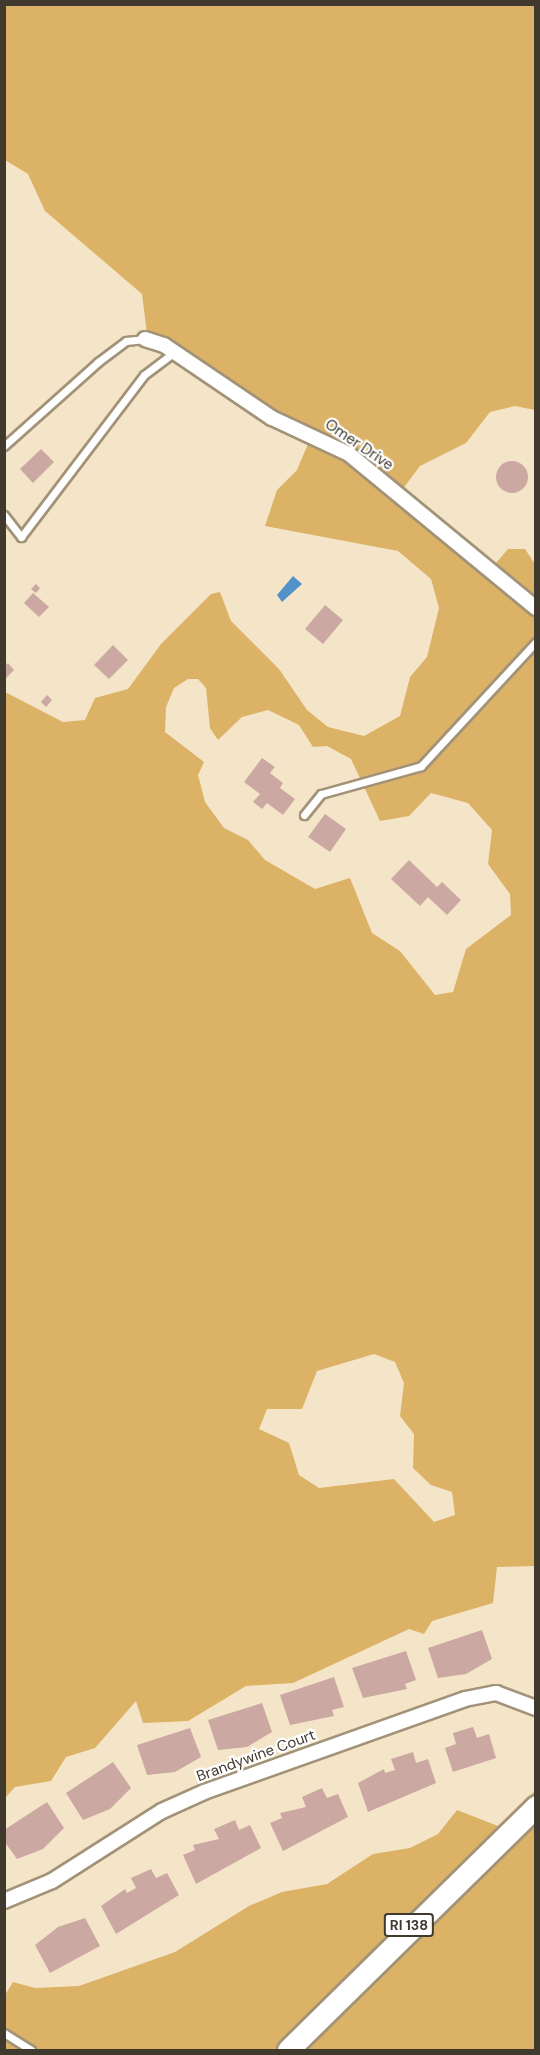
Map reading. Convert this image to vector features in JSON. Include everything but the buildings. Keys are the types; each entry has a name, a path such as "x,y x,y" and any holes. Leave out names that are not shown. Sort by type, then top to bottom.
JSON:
{"main road":[{"name":"RI 138","path":"288,2050 412,1923 536,1806"}],"street":[{"name":"Omer Drive","path":"145,339 174,352 272,418 349,454 536,608"},
{"name":"Brandywine Court","path":"4,1901 52,1881 162,1811 204,1792 465,1699 496,1693 536,1708"}],"lane":[{"path":"4,446 126,341 145,339"},
{"path":"4,515 21,537 144,375 174,352"},
{"path":"304,815 321,794 421,766 536,642"},
{"path":"4,2033 31,2050"}],"shaded area":[{"path":"5,5 535,5 535,410 515,406 490,412 466,443 420,466 402,490 490,570 508,549 525,549 535,564 535,1566 497,1567 493,1603 432,1621 424,1634 409,1629 293,1683 246,1686 188,1721 143,1723 136,1701 95,1748 66,1757 51,1781 15,1787 5,1798 5,692 63,722 85,720 95,698 128,689 161,644 211,594 220,592 231,621 279,669 307,710 328,727 364,736 400,716 410,677 427,657 439,608 431,579 398,551 265,526 277,490 297,470 313,432 271,411 164,337 147,334 142,294 45,211 28,174 5,160","holes":["188,679 198,679 206,688 210,728 218,740 242,717 268,710 299,725 313,747 327,746 351,759 380,821 409,816 431,793 468,803 492,830 488,864 510,894 511,915 466,949 453,992 435,995 400,951 372,933 350,878 315,889 265,860 248,840 224,828 205,802 198,775 204,762 165,732 166,707 174,688","374,1354 395,1362 404,1383 400,1416 414,1434 413,1468 431,1485 452,1492 455,1515 434,1522 394,1479 319,1488 299,1475 289,1443 259,1429 267,1409 302,1409 317,1371"]},
{"path":"535,1791 535,2050 5,2050 5,1995 13,1982 35,1988 79,1986 175,1952 249,1906 282,1892 327,1884 373,1854 410,1848 438,1834 457,1810 498,1826"}],"water":[{"path":"293,576 302,584 282,602 277,595"}]}
